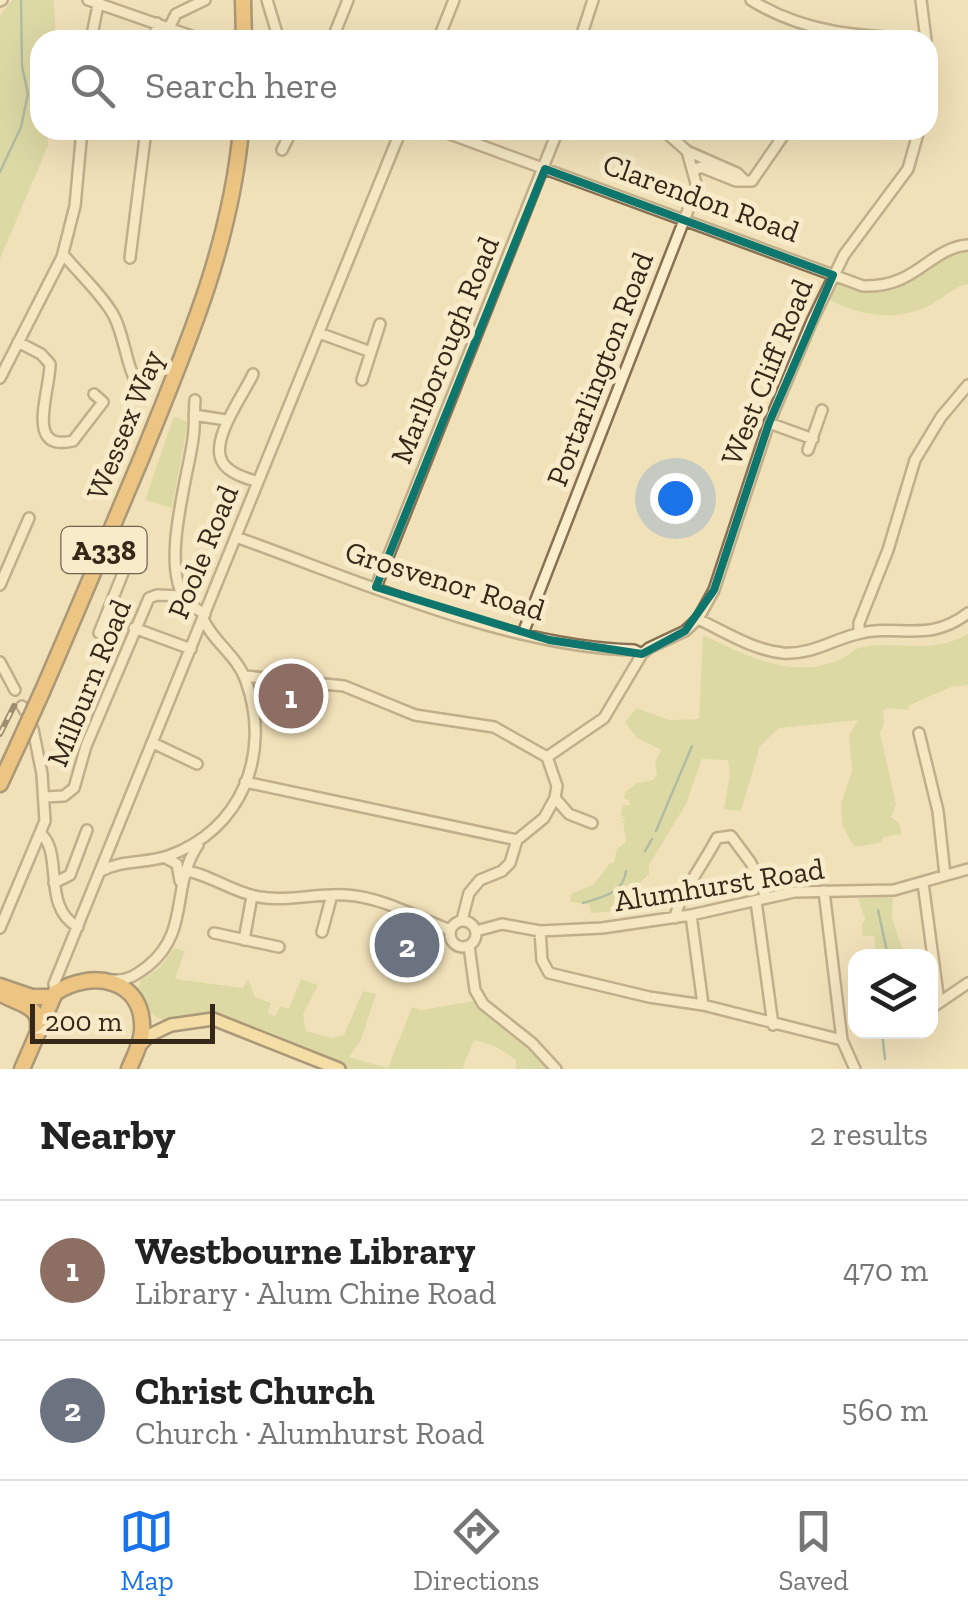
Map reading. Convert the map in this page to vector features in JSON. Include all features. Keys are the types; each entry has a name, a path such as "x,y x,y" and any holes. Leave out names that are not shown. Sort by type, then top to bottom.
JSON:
{"highway":[{"path":"243,0 244,30"},
{"name":"Wessex Way","path":"0,784 86,593 219,255 232,200 239,140"},
{"path":"0,986 32,996 54,995 85,979 110,980 136,1004 142,1026 129,1069"},
{"path":"0,994 36,1012 36,1033"},
{"path":"22,1069 54,995"}],"main road":[{"path":"136,1004 154,1023 171,1025 213,1019 339,1069"},
{"path":"138,1048 150,1035 171,1025"}],"street":[{"path":"170,28 176,14 205,0"},
{"path":"266,0 276,30"},
{"path":"336,30 348,0"},
{"path":"442,30 454,0"},
{"path":"584,30 593,0"},
{"path":"750,0 790,21 824,30"},
{"path":"921,0 925,30"},
{"path":"92,30 95,1 175,30"},
{"path":"95,18 105,9 124,12"},
{"path":"156,30 157,23"},
{"path":"0,378 62,254 75,206 81,140"},
{"path":"130,258 145,140"},
{"path":"282,150 287,140"},
{"name":"Poole Road","path":"54,995 54,984 397,140"},
{"name":"Clarendon Road","path":"466,140 863,286 906,279 957,245 968,244"},
{"name":"Marlborough Road","path":"376,588 555,140"},
{"path":"674,140 687,151 737,173 744,180"},
{"path":"687,151 694,170 701,167 736,180 752,181 779,140"},
{"name":"West Cliff Road","path":"698,618 718,582 768,423 833,275 908,170 916,140"},
{"name":"Portarlington Road","path":"523,633 697,187 694,170"},
{"path":"62,254 113,314 131,360 132,374 142,391"},
{"path":"362,380 380,324"},
{"path":"319,333 370,352"},
{"path":"18,342 41,354 50,364 44,435 57,443 73,442 107,404 94,394"},
{"path":"254,374 226,420 220,460 233,472 258,482"},
{"path":"858,633 915,460 942,416 968,385"},
{"path":"110,980 133,977 168,944 179,918 185,871 203,840 225,820 255,753 258,730 245,676 218,637 206,627 204,616 183,596 175,540 194,436 194,400"},
{"path":"808,450 822,410"},
{"path":"194,414 226,420"},
{"path":"768,423 813,438"},
{"path":"73,442 83,452"},
{"path":"0,586 29,518"},
{"name":"Grosvenor Road","path":"236,537 376,588 523,633 586,648 634,650 642,654"},
{"path":"100,632 126,568"},
{"name":"Milburn Road","path":"44,797 64,796 74,788 86,746 149,598 183,596"},
{"path":"547,756 604,718 642,654 686,631 698,618 760,648 784,653 806,652 858,633 930,632 968,614"},
{"path":"134,628 192,645 206,635 218,637"},
{"path":"0,662 15,690"},
{"path":"0,686 8,675"},
{"path":"245,676 344,686 415,716 494,726 547,756 557,786 544,818 517,840 502,872 480,880 469,893 462,920 450,930"},
{"path":"0,928 46,814 34,729"},
{"path":"918,733 938,810 946,876"},
{"path":"154,743 197,764"},
{"path":"245,782 517,840"},
{"path":"555,798 569,814 592,822"},
{"path":"54,882 70,875 87,830"},
{"path":"41,834 48,842 64,916 78,927"},
{"path":"674,918 677,905 717,838 731,836 751,863 761,899 773,1025"},
{"path":"101,871 122,862 164,857 203,840"},
{"path":"111,848 122,862"},
{"path":"164,857 174,860 179,869 181,895"},
{"name":"Alumhurst Road","path":"476,931 502,924 540,931 602,928 674,918 761,899 824,891 894,890 968,870"},
{"path":"185,871 252,896 271,899 332,895 373,898 450,930"},
{"path":"923,883 929,949"},
{"path":"824,891 842,1040 855,1069"},
{"path":"322,932 332,895"},
{"path":"244,940 252,896"},
{"path":"690,915 702,1005"},
{"path":"450,930 452,942 460,947 469,946 476,931 472,924 462,920"},
{"path":"540,931 543,964 549,973 842,1040"},
{"path":"214,933 278,946"},
{"path":"469,946 476,990 483,1004 532,1043 556,1069"},
{"path":"133,977 130,993 136,1004"},
{"path":"938,1004 968,984"}],"highlighted area":[{"path":"545,169 833,275 769,423 714,590 685,631 642,654 549,640 376,587"}],"green space":[{"path":"12,0 54,0 56,30 30,30 30,140 48,140 48,146 0,259 0,16"},
{"path":"968,248 968,284 913,312 876,315 827,299 835,282 871,291 894,288"},
{"path":"174,416 188,422 172,508 145,500"},
{"path":"968,634 968,685 951,687 908,706 909,710 883,711 880,733 896,804 891,817 899,823 902,834 854,847 842,825 841,803 852,771 849,736 858,720 779,728 760,746 741,811 724,809 730,774 728,760 702,759 686,804 649,865 649,874 637,886 638,905 628,901 624,889 615,894 617,911 591,913 589,904 570,902 571,894 594,884 614,863 617,849 626,842 623,821 627,821 620,818 625,817 621,816 623,805 630,805 624,799 625,792 657,775 655,763 661,750 636,737 625,722 637,708 669,720 699,719 703,635 769,662 804,667 839,660 859,648 927,646"},
{"path":"893,897 892,918 902,949 876,949 874,936 863,936 865,919 858,898"},
{"path":"174,948 185,951 175,979 243,988 248,979 255,997 271,1003 268,1013 275,1016 280,1006 289,1009 301,979 318,985 303,1015 306,1031 332,1038 344,1035 363,991 376,994 361,1040 349,1057 388,1068 412,1007 421,1010 481,1000 556,1069 516,1069 516,1060 495,1046 474,1040 462,1069 339,1069 213,1019 171,1025 140,1007 136,996 141,980 159,968"}],"waterway":[{"path":"0,172 21,127 28,94 22,66 21,0"},
{"path":"656,831 692,746"},
{"path":"645,851 652,839"},
{"path":"583,903 617,889 626,871"},
{"path":"878,910 886,949"},
{"path":"883,1039 885,1059"}],"railway":[{"path":"0,734 14,706"}],"place":[{"name":"Westbourne Library","path":"291,696"},
{"name":"Christ Church","path":"407,945"}]}
